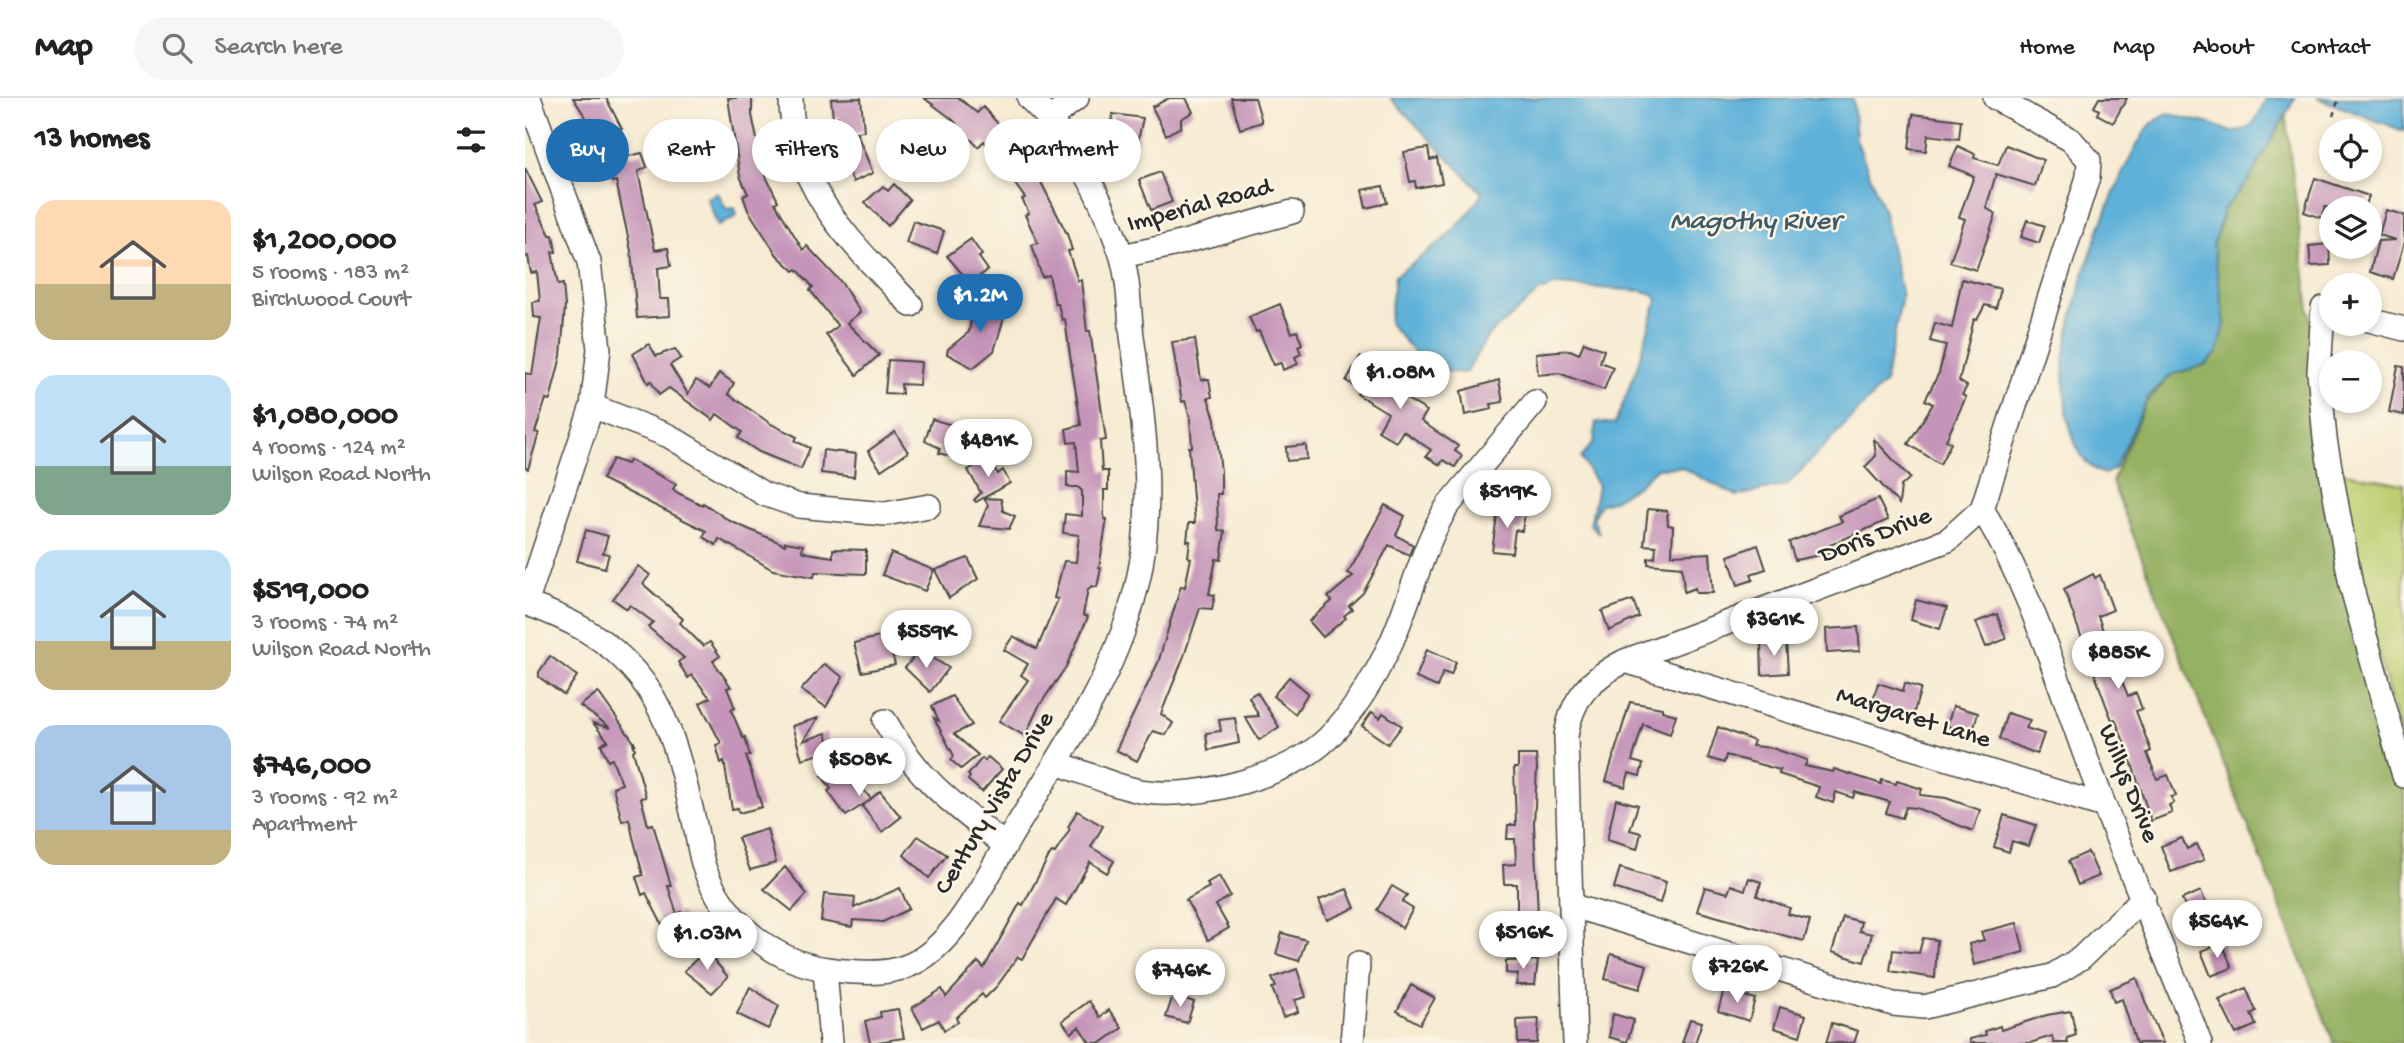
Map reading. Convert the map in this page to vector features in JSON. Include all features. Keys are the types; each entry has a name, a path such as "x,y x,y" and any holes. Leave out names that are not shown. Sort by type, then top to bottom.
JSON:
{"street":[{"path":"525,603 592,406 599,349 589,262 529,98"},
{"path":"791,98 799,156 814,192 838,228 911,305"},
{"name":"Century Vista Drive","path":"525,603 569,619 607,644 637,673 662,713 687,789 705,870 729,911 762,944 805,964 825,969 870,972 899,969 929,954 954,929 1056,763 1117,649 1133,601 1145,549 1149,485 1122,256 1102,207 1051,118 1029,98"},
{"path":"1051,118 1077,98"},
{"name":"Doris Drive","path":"1575,1043 1566,736 1573,705 1586,686 1602,673 1625,661 1948,540 1982,509 2088,177 2089,160 2071,140 1995,98"},
{"name":"Imperial Road","path":"1122,256 1173,245 1292,212"},
{"path":"2382,323 2404,329"},
{"path":"2324,336 2319,372 2327,450 2351,585 2404,776"},
{"path":"1056,763 1147,792 1196,792 1244,783 1287,764 1327,739 1364,691 1390,644 1436,525 1447,507 1535,402"},
{"path":"592,406 669,436 764,494 799,506 885,514 929,506"},
{"name":"Willys Drive","path":"1982,509 2009,552 2104,806 2144,897 2200,1043"},
{"name":"Margaret Lane","path":"1625,661 2104,806"},
{"path":"885,721 904,754 926,782 1005,845"},
{"path":"1573,906 1893,1004 1924,1007 2052,976 2081,958 2144,897"},
{"path":"1352,1043 1358,964"},
{"path":"825,969 831,1043"}],"path":[{"path":"2333,116 2339,98"}],"green space":[{"path":"2285,111 2319,390 2319,413 2322,413 2325,439 2404,776 2404,1043 2334,1043 2112,482 2145,404 2171,375 2206,364 2225,324 2213,245 2224,209 2249,180"},
{"path":"2331,470 2404,484 2404,749"}],"water":[{"name":"Magothy River","path":"1390,98 1853,98 1856,139 1883,209 1902,296 1885,383 1787,485 1737,496 1681,467 1657,468 1637,486 1612,501 1600,504 1593,518 1599,533 1590,525 1598,486 1581,458 1594,441 1596,422 1615,424 1636,370 1657,300 1653,294 1643,291 1556,285 1540,291 1488,336 1466,373 1430,371 1389,323 1395,276 1455,229 1482,193"},
{"path":"2266,98 2295,98 2249,180 2224,209 2213,245 2225,324 2218,352 2206,364 2171,375 2148,397 2115,468 2105,474 2093,468 2083,458 2076,445 2067,415 2064,371 2072,316 2094,245 2121,177 2148,128 2163,116 2169,113 2233,132 2240,131 2255,121"},
{"path":"2317,98 2404,98 2404,131 2382,123 2382,119 2372,119"},
{"path":"718,193 726,209 735,208 737,216 718,226 707,198"}],"building":[{"path":"573,98 606,98 617,119 587,119"},
{"path":"728,98 752,98 752,182 769,182 778,201 775,203 803,250 807,246 841,282 860,312 847,323 879,355 857,375 826,335 838,326 810,290 813,287 797,269 794,271 777,255 748,210 743,196 748,194 738,163 738,119 731,119"},
{"path":"861,98 864,131 862,119 833,118 831,99"},
{"path":"924,98 959,98 977,113 983,107 994,119 984,119 984,141 978,147 970,138 970,119 952,119"},
{"path":"1169,98 1186,98 1193,112 1181,119 1181,127 1166,135 1152,107"},
{"path":"1231,98 1255,98 1262,122 1240,129"},
{"path":"2099,98 2127,98 2113,123 2097,114 2099,110 2094,107"},
{"path":"1113,114 1143,118 1141,127 1141,119 1112,119"},
{"path":"1913,114 1961,120 1959,139 1928,135 1926,151 1909,149"},
{"path":"2006,145 2043,160 2035,186 1996,174 1986,208 1996,214 1976,270 1950,262 1965,219 1959,217 1974,176 1949,166 1958,146 1975,154 1974,158 1998,165"},
{"path":"862,146 873,173 862,178"},
{"path":"1428,148 1430,160 1437,158 1442,183 1416,188 1415,181 1410,182 1404,152"},
{"path":"642,153 643,169 638,172 655,250 668,248 671,266 658,268 660,299 669,299 670,316 637,318 631,251 616,182 629,182 629,156"},
{"path":"525,168 542,202 535,205 550,235 553,235 556,252 552,252 558,285 563,284 565,306 561,356 550,400 546,399 535,432 539,433 528,469 525,468 525,373 532,375 541,318 534,317 533,302 540,301 537,272 531,273 528,256 525,257"},
{"path":"1160,172 1172,202 1151,210 1141,179"},
{"path":"2315,178 2319,182 2327,182 2369,196 2319,196 2319,217 2304,212"},
{"path":"1013,182 1041,182 1067,234 1072,250 1068,251 1078,281 1081,280 1106,440 1100,441 1102,471 1108,471 1108,490 1104,490 1104,519 1107,519 1101,568 1097,587 1088,589 1083,615 1088,617 1066,667 1039,706 1025,736 999,721 1028,680 1021,675 1028,664 1004,650 1013,636 1037,649 1058,599 1054,598 1064,561 1076,562 1079,535 1063,533 1065,514 1082,516 1082,491 1078,487 1067,487 1067,471 1079,472 1076,442 1068,443 1066,429 1081,425 1065,319 1062,320 1058,304 1055,304 1049,275 1042,277 1032,245 1038,243 1025,215 1029,213 1022,199 1025,198"},
{"path":"894,184 910,200 888,226 865,202 883,186 888,191"},
{"path":"1383,186 1387,203 1366,208 1362,190"},
{"path":"2386,210 2404,215 2404,243 2393,279 2382,276 2382,273 2370,272 2373,259 2382,259 2382,241 2395,240 2382,236"},
{"path":"2027,220 2045,226 2039,243 2021,237"},
{"path":"913,221 944,231 937,254 906,243"},
{"path":"971,239 988,270 970,283 947,256"},
{"path":"2319,245 2319,259 2330,259 2330,265 2311,266 2309,246"},
{"path":"1962,279 2001,289 1996,308 1985,305 1977,320 1974,319 1959,381 1967,386 1962,395 1966,397 1946,440 1951,443 1940,464 1908,444 1933,404 1925,400 1939,373 1946,345 1930,341 1935,323 1952,328"},
{"path":"975,297 1007,308 994,351 973,368 947,354 948,349 969,332"},
{"path":"1280,304 1292,333 1297,331 1302,344 1298,346 1301,354 1295,357 1298,364 1283,370 1281,363 1274,365 1259,331 1256,332 1249,317"},
{"path":"1195,339 1201,380 1209,379 1212,397 1208,398 1215,419 1221,472 1221,494 1217,494 1218,530 1225,531 1221,560 1216,559 1209,594 1215,595 1212,609 1200,608 1161,714 1173,723 1166,735 1153,731 1137,761 1116,750 1158,663 1181,586 1185,587 1191,558 1188,557 1190,541 1187,541 1189,523 1195,523 1189,447 1192,447 1190,417 1185,401 1182,402 1172,342"},
{"path":"1584,342 1604,350 1600,362 1613,367 1604,390 1559,373 1538,375 1536,353 1570,350 1579,354"},
{"path":"649,344 656,356 675,349 681,358 670,365 688,394 696,380 710,388 719,373 734,383 728,394 771,424 797,437 795,441 810,448 801,469 759,452 738,438 742,432 717,414 713,420 669,388 659,395 651,381 648,383 633,354"},
{"path":"1360,357 1373,365 1377,359 1389,366 1384,372 1396,379 1390,389 1427,411 1421,421 1458,446 1455,451 1462,456 1455,467 1443,460 1440,465 1426,456 1431,450 1403,431 1396,442 1378,431 1388,413 1357,394 1360,389 1346,381"},
{"path":"888,360 921,362 919,385 901,384 902,394 885,393"},
{"path":"2398,366 2404,367 2404,415 2389,412"},
{"path":"1499,380 1503,402 1491,404 1492,409 1465,415 1461,391"},
{"path":"932,419 965,429 956,458 939,453 940,448 925,441"},
{"path":"895,432 908,452 881,470 868,451"},
{"path":"1874,439 1910,478 1901,486 1899,504 1865,467 1876,456"},
{"path":"1306,445 1307,459 1287,461 1286,447"},
{"path":"823,450 856,454 854,477 821,473"},
{"path":"988,458 998,474 1003,470 1010,483 976,502 974,500 981,493 968,470"},
{"path":"613,459 627,464 630,460 676,484 673,489 676,492 702,505 703,503 730,521 785,545 785,542 803,545 802,551 807,553 833,557 833,549 866,550 866,574 815,572 814,577 773,570 719,539 716,545 703,537 706,531 602,479"},
{"path":"984,498 1001,499 1003,511 1015,516 1009,529 979,526 988,505"},
{"path":"1878,499 1888,520 1830,545 1832,550 1825,554 1795,560 1789,542 1842,522 1839,516"},
{"path":"1385,505 1405,516 1396,535 1413,545 1409,555 1389,545 1363,593 1349,606 1352,609 1344,616 1346,618 1323,637 1309,621 1332,601 1328,597 1353,576 1348,573"},
{"path":"1498,509 1525,513 1522,531 1515,530 1512,553 1492,551"},
{"path":"1648,509 1667,511 1668,525 1673,526 1672,555 1710,553 1713,593 1696,593 1695,588 1684,592 1682,567 1648,564 1648,558 1655,557 1656,546 1644,545"},
{"path":"586,530 608,536 603,553 609,554 605,568 577,561"},
{"path":"1758,545 1766,569 1751,574 1753,580 1738,585 1728,556"},
{"path":"891,553 934,570 925,591 882,575"},
{"path":"968,558 978,579 949,598 935,570"},
{"path":"638,566 650,575 643,584 683,619 680,623 703,646 710,642 720,656 713,661 731,687 727,688 735,708 731,710 743,738 745,737 750,756 746,756 762,807 739,813 738,808 732,809 724,761 721,763 716,745 721,743 700,703 710,698 692,675 688,678 678,662 684,658 648,627 653,622 630,605 627,609 613,599"},
{"path":"2093,574 2095,578 2100,575 2113,610 2098,616 2109,648 2118,644 2125,663 2116,667 2128,696 2136,693 2142,709 2136,711 2151,751 2147,753 2157,779 2168,775 2176,796 2171,797 2174,803 2169,805 2172,813 2151,821 2128,752 2115,719 2112,720 2106,705 2064,589"},
{"path":"1633,600 1639,617 1609,631 1602,611"},
{"path":"1916,600 1947,608 1940,629 1911,620"},
{"path":"1997,614 2006,639 1986,647 1976,622"},
{"path":"1858,627 1860,651 1827,653 1826,629"},
{"path":"887,635 895,665 862,672 854,643"},
{"path":"1786,640 1788,673 1762,675 1761,642"},
{"path":"1427,649 1456,662 1451,675 1443,672 1437,687 1416,678"},
{"path":"919,650 949,668 930,692 905,668"},
{"path":"550,656 577,676 564,695 539,677 539,672"},
{"path":"824,664 843,677 826,707 801,690"},
{"path":"1289,677 1308,693 1295,714 1273,696"},
{"path":"1878,683 1903,691 1905,683 1921,688 1913,715 1872,703"},
{"path":"598,692 636,745 633,743 633,751 646,797 641,798 648,825 653,824 677,914 681,912 697,939 669,955 663,945 670,940 646,893 642,895 636,877 643,875 629,819 622,821 613,787 622,784 612,759 608,761 601,744 608,741 593,723 611,728 580,706"},
{"path":"1257,692 1279,727 1259,740 1245,717 1259,716 1249,697"},
{"path":"952,696 972,725 954,734 978,755 961,769 951,760 954,756 934,718 939,721 932,706"},
{"path":"1630,702 1662,708 1662,711 1676,715 1670,734 1643,724 1632,761 1643,764 1640,776 1629,773 1625,787 1606,781"},
{"path":"1953,706 1978,713 1972,734 1947,726"},
{"path":"1372,712 1380,718 1383,713 1402,726 1388,744 1362,726"},
{"path":"2007,713 2030,720 2026,728 2044,734 2037,754 1999,739"},
{"path":"818,718 803,741 826,733 831,751 802,759 792,726"},
{"path":"1235,718 1239,743 1208,750 1206,733 1221,731 1219,720"},
{"path":"1718,727 1754,741 1752,746 1772,748 1807,760 1805,766 1833,772 1834,769 1881,784 1882,780 1896,784 1897,781 1922,789 1920,795 1946,798 1980,810 1973,831 1916,808 1906,807 1902,818 1886,813 1890,802 1855,792 1853,798 1836,792 1833,803 1816,797 1819,787 1779,774 1780,770 1726,755 1724,763 1708,758"},
{"path":"1518,755 1536,755 1534,824 1538,916 1535,917 1535,930 1517,931 1517,884 1504,884 1503,865 1516,864 1515,839 1507,839 1508,825 1516,825 1514,768 1518,768"},
{"path":"988,757 1002,769 982,792 968,780 968,775 982,758 985,761"},
{"path":"841,762 871,799 880,791 901,817 882,832 862,806 870,800 846,816 828,791 831,789 822,776"},
{"path":"1616,799 1638,805 1630,830 1641,833 1637,849 1607,840"},
{"path":"1077,811 1103,826 1091,847 1114,861 1107,873 1090,862 1066,905 1056,899 1022,959 1018,957 985,998 982,994 956,1018 958,1022 944,1030 939,1020 923,1028 912,1008 942,989 946,997 978,962 984,968 1020,903 1023,905 1048,858 1052,852 1055,853 1070,829 1068,827"},
{"path":"2004,815 2036,825 2029,846 2012,841 2009,852 1994,847"},
{"path":"767,829 776,863 750,870 738,838"},
{"path":"918,836 947,855 929,878 904,855"},
{"path":"2182,838 2187,849 2197,844 2204,860 2171,872 2161,846"},
{"path":"2088,852 2099,876 2078,885 2068,861"},
{"path":"785,867 807,894 792,911 764,889"},
{"path":"1620,868 1666,882 1660,903 1614,888"},
{"path":"1219,876 1230,896 1216,905 1229,928 1208,940 1186,900 1209,887 1207,883"},
{"path":"1749,878 1761,882 1757,896 1790,908 1788,914 1810,920 1804,941 1697,911 1705,887 1728,893 1731,885 1745,890"},
{"path":"1392,886 1407,895 1402,902 1413,909 1402,928 1377,910"},
{"path":"900,888 909,909 883,922 853,920 852,927 821,921 824,894 855,897 854,908"},
{"path":"1347,889 1355,908 1327,920 1319,900"},
{"path":"2201,891 2211,916 2191,924 2182,899"},
{"path":"1843,917 1861,922 1859,931 1872,934 1864,962 1832,952"},
{"path":"2017,923 2024,952 1974,965 1969,944 1984,940 1981,932"},
{"path":"1282,933 1306,940 1299,961 1276,954"},
{"path":"1923,938 1937,940 1935,978 1890,971 1893,950 1919,953"},
{"path":"2222,943 2232,968 2211,976 2201,951"},
{"path":"706,950 728,977 712,993 684,971"},
{"path":"1611,954 1647,965 1640,989 1605,979"},
{"path":"1538,960 1535,985 1516,985 1518,974 1506,973 1506,961"},
{"path":"1297,969 1306,997 1295,1000 1298,1012 1283,1017 1272,988 1276,987 1272,978"},
{"path":"2137,978 2163,1043 2136,1043 2122,999 2114,1002 2110,989"},
{"path":"1411,985 1435,998 1420,1024 1397,1011"},
{"path":"750,987 779,1006 768,1029 737,1014"},
{"path":"2246,988 2256,1011 2251,1014 2256,1025 2236,1034 2219,1000"},
{"path":"1724,990 1755,999 1749,1021 1718,1011"},
{"path":"1173,995 1194,1002 1187,1023 1166,1017"},
{"path":"1089,1001 1100,1017 1109,1010 1122,1028 1101,1043 1090,1043 1079,1027 1071,1033 1062,1021"},
{"path":"1780,1007 1806,1015 1800,1036 1774,1028"},
{"path":"898,1009 904,1038 870,1043 865,1021 881,1017 880,1012"},
{"path":"2071,1011 2076,1035 2067,1038 2068,1043 2054,1043 2052,1036 2030,1043 1970,1043 1970,1039 1986,1035 1985,1031 2000,1026 2001,1030 2047,1015"},
{"path":"1613,1014 1634,1020 1627,1042 1609,1037"},
{"path":"1539,1019 1537,1043 1518,1043 1517,1020"},
{"path":"1690,1019 1702,1022 1695,1043 1682,1043"},
{"path":"1832,1023 1858,1031 1854,1043 1826,1043"}]}
